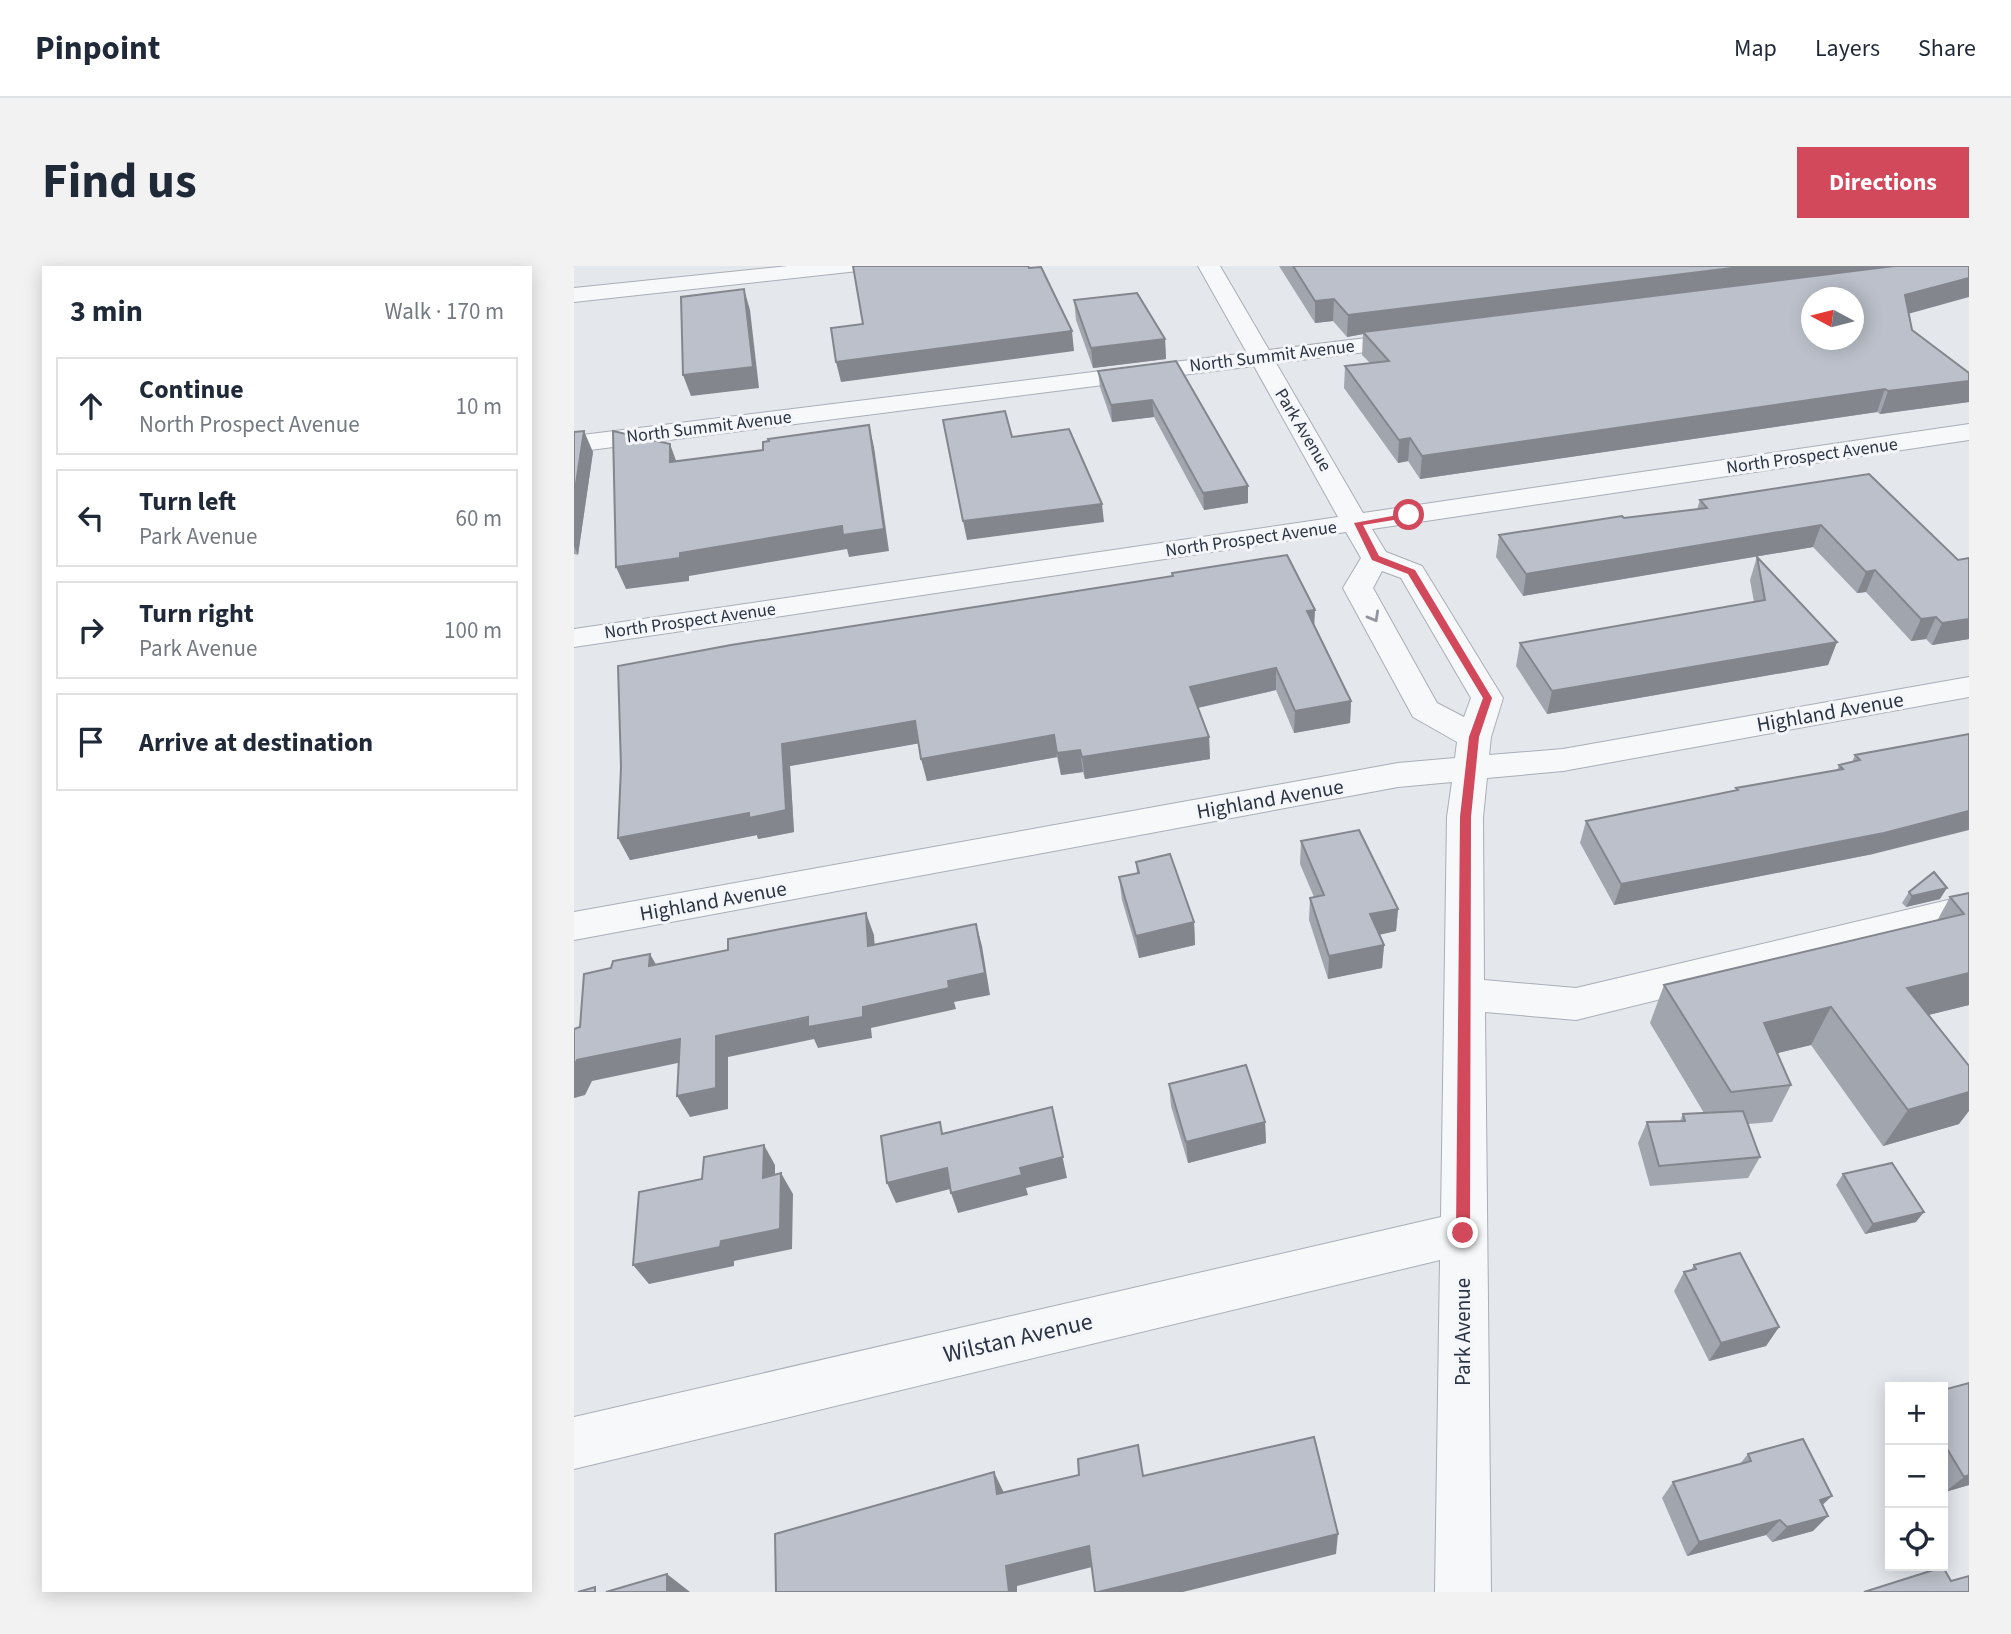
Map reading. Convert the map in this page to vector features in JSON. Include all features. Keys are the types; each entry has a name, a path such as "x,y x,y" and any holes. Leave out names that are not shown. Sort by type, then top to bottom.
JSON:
{"street":[{"path":"574,295 849,266"},
{"name":"Park Avenue","path":"1209,266 1358,523 1375,558 1412,572 1487,698 1473,753 1465,817 1463,1592"},
{"name":"North Summit Avenue","path":"574,444 1439,336"},
{"name":"North Prospect Avenue","path":"574,638 1969,432"},
{"path":"1375,558 1358,588 1425,710 1473,753"},
{"name":"Highland Avenue","path":"574,926 1398,775 1473,753 1563,760 1969,687"},
{"path":"1464,994 1576,1004 1969,909"},
{"name":"Wilstan Avenue","path":"574,1443 1463,1233"}],"building":[{"path":"853,266 1041,267 1072,331 836,362 831,328 863,324"},
{"path":"1293,266 1748,266 1348,315 1334,299 1315,301"},
{"path":"1894,266 1969,266 1969,278 1905,295 1912,330 1969,373 1969,381 1888,391 1885,389 1422,456 1410,438 1399,440 1345,366 1389,361 1363,332"},
{"path":"744,289 753,367 683,375 681,297"},
{"path":"1137,293 1165,339 1091,348 1074,300"},
{"path":"1176,361 1248,486 1203,493 1152,400 1111,405 1098,371"},
{"path":"1005,411 1012,437 1069,429 1102,504 963,521 943,420"},
{"path":"869,425 884,529 843,535 842,526 680,553 680,558 616,567 613,431 670,444 670,462 763,450 763,442 769,441 768,439"},
{"path":"584,431 574,497 574,432"},
{"path":"1869,474 1958,560 1969,558 1969,619 1942,623 1936,617 1921,619 1875,570 1866,572 1821,525 1526,574 1499,535 1622,516 1624,518 1707,508 1700,500"},
{"path":"1287,555 1315,610 1307,611 1351,701 1295,711 1276,668 1190,687 1209,737 1082,757 1080,750 1057,753 1054,735 921,759 915,721 782,744 786,810 749,818 749,813 618,838 621,767 618,666 731,645 1173,576 1172,573"},
{"path":"1757,557 1837,642 1552,691 1520,643 1765,600"},
{"path":"1969,734 1969,811 1884,833 1621,884 1586,821 1738,790 1736,788 1843,769 1839,765 1860,760 1855,755"},
{"path":"1359,830 1398,909 1370,914 1384,945 1329,956 1310,898 1324,895 1301,841"},
{"path":"1170,854 1194,922 1136,936 1119,877 1139,873 1136,862"},
{"path":"1934,872 1947,888 1912,896 1909,892"},
{"path":"1969,893 1969,973 1907,988 1969,1066 1969,1092 1908,1110 1831,1007 1764,1023 1791,1085 1731,1092 1664,985 1964,914 1950,897"},
{"path":"866,913 868,946 976,924 985,973 948,981 949,988 863,1007 863,1017 808,1027 808,1017 716,1036 716,1088 677,1096 680,1039 577,1060 574,1067 574,1029 580,1027 584,974 611,968 613,961 650,954 649,966 728,950 728,939"},
{"path":"1246,1065 1265,1122 1186,1142 1169,1084"},
{"path":"1052,1107 1063,1157 1020,1168 1022,1175 951,1193 947,1168 887,1183 881,1136 940,1122 942,1134"},
{"path":"1743,1111 1760,1157 1659,1166 1647,1122 1685,1121 1683,1114"},
{"path":"764,1145 763,1178 781,1173 780,1229 721,1241 720,1247 633,1265 639,1192 702,1179 704,1157"},
{"path":"1892,1163 1924,1212 1873,1224 1843,1174"},
{"path":"1740,1253 1779,1327 1721,1343 1684,1272 1696,1269 1694,1265"},
{"path":"1969,1383 1969,1475 1964,1477 1948,1450 1948,1389"},
{"path":"1314,1437 1338,1534 1098,1592 1095,1592 1089,1546 1006,1566 1009,1592 776,1592 775,1534 994,1472 997,1494 1079,1475 1078,1459 1138,1445 1143,1476"},
{"path":"1803,1439 1832,1496 1820,1500 1828,1516 1787,1527 1780,1520 1699,1542 1673,1482 1751,1461 1748,1454"},
{"path":"1930,1571 1945,1571 1951,1581 1969,1576 1969,1592 1864,1592"},
{"path":"667,1574 667,1592 606,1592"},
{"path":"595,1587 595,1592 578,1592"}],"route":[{"path":"1409,515 1358,523 1375,558 1412,572 1487,698 1474,737 1465,817 1463,1233"}]}
